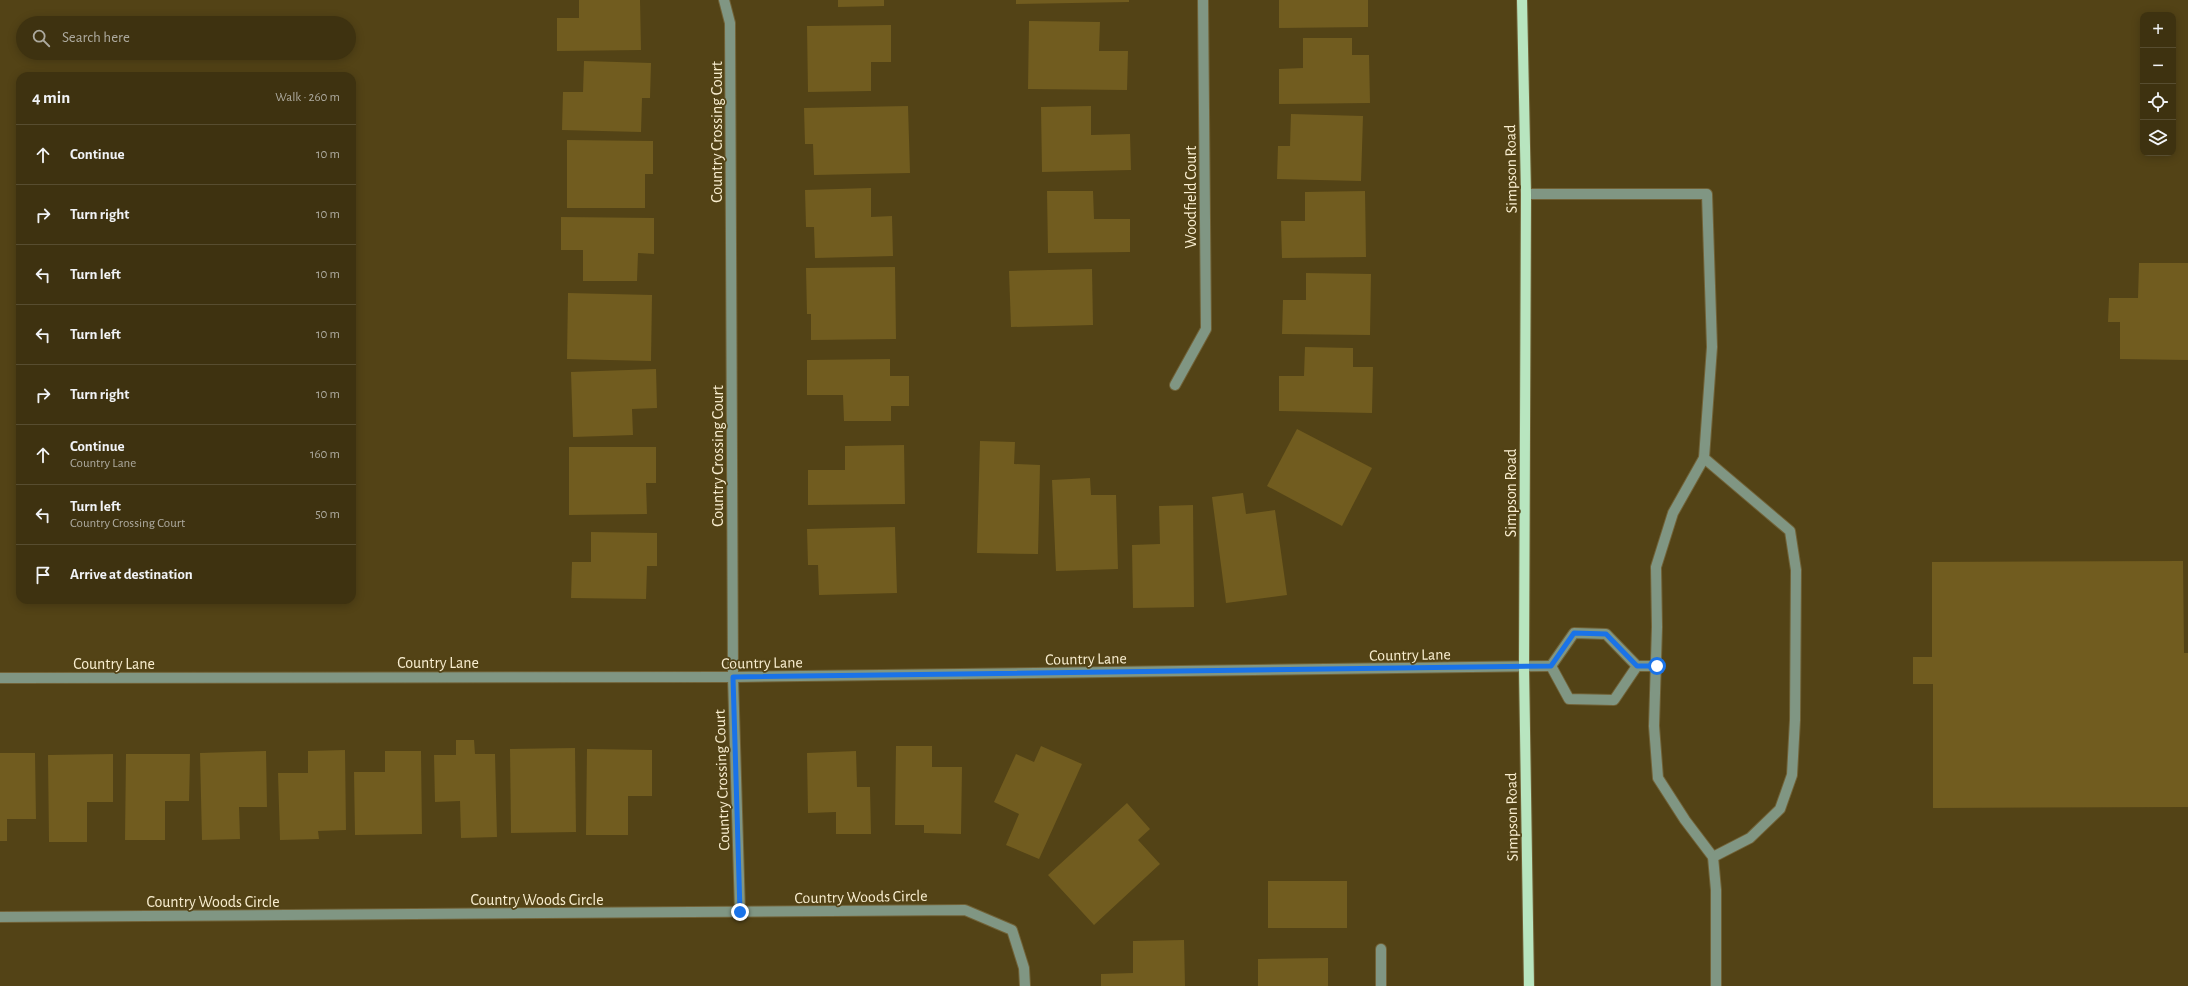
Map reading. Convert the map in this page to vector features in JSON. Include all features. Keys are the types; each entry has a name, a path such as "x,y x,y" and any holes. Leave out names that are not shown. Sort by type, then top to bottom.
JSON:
{"main road":[{"name":"Simpson Road","path":"1522,0 1526,194 1524,667 1529,986"}],"street":[{"name":"Country Crossing Court","path":"724,0 730,23 733,677 740,912"},
{"name":"Woodfield Court","path":"1175,385 1206,329 1203,0"},
{"path":"1526,194 1707,194 1712,347 1704,458 1673,513 1656,567 1657,666 1654,726 1658,778 1685,820 1713,857 1716,890 1716,986"},
{"path":"1704,458 1790,531 1796,570 1795,720 1792,775 1780,809 1750,838 1713,857"},
{"path":"1637,666 1614,700 1569,699 1551,666 1574,633 1606,634 1637,666 1657,666"},
{"name":"Country Lane","path":"0,678 733,677 1551,666"},
{"name":"Country Woods Circle","path":"0,917 965,910 1012,930 1024,968 1025,986"},
{"path":"1381,949 1381,986"}],"building":[{"path":"579,0 640,0 641,50 557,51 557,18 579,18"},
{"path":"838,0 884,0 884,6 838,7"},
{"path":"1016,0 1129,0 1129,2 1016,4"},
{"path":"1279,0 1368,0 1368,27 1279,28"},
{"path":"1029,21 1100,22 1099,51 1128,51 1127,90 1028,89"},
{"path":"891,25 891,62 871,62 871,91 808,92 807,26"},
{"path":"1303,38 1352,38 1352,55 1369,55 1370,103 1279,104 1279,69 1303,68"},
{"path":"584,61 651,63 650,98 642,98 641,132 562,130 563,92 583,92"},
{"path":"908,106 910,173 814,175 813,144 805,144 804,108"},
{"path":"1091,106 1091,135 1130,134 1131,170 1042,172 1041,107"},
{"path":"1291,114 1363,116 1361,181 1277,179 1278,146 1290,146"},
{"path":"567,140 653,141 653,174 645,174 645,208 567,208"},
{"path":"871,188 871,217 892,216 893,256 815,258 814,227 806,227 805,190"},
{"path":"1047,191 1093,191 1094,219 1130,219 1130,252 1048,253"},
{"path":"1365,191 1366,257 1282,258 1281,221 1305,221 1305,192"},
{"path":"561,217 654,218 654,254 638,253 637,281 583,281 583,250 561,250"},
{"path":"2139,263 2188,263 2188,360 2120,359 2120,322 2108,322 2109,298 2138,298"},
{"path":"895,267 896,339 811,340 811,314 807,314 806,268"},
{"path":"1092,269 1093,325 1011,327 1009,271"},
{"path":"1306,273 1371,274 1370,335 1282,334 1283,300 1306,300"},
{"path":"568,293 652,295 651,361 567,359"},
{"path":"1305,347 1353,348 1353,367 1373,367 1372,413 1279,411 1279,376 1304,376"},
{"path":"890,359 890,376 909,376 909,406 891,406 891,421 844,421 843,395 807,395 807,360"},
{"path":"656,369 657,408 632,409 633,435 573,437 571,372"},
{"path":"1297,429 1372,468 1342,526 1267,486"},
{"path":"980,441 1015,442 1014,464 1040,465 1038,554 977,553"},
{"path":"904,445 905,504 808,505 808,470 845,470 845,446"},
{"path":"569,447 656,447 656,483 646,483 647,514 569,515"},
{"path":"1090,478 1091,495 1116,495 1118,569 1056,571 1052,480"},
{"path":"1243,493 1246,514 1275,510 1287,595 1226,603 1212,497"},
{"path":"1193,505 1194,607 1133,608 1132,545 1160,544 1159,506"},
{"path":"895,527 897,593 819,595 818,565 808,565 807,529"},
{"path":"591,532 657,533 657,566 647,566 646,599 571,598 572,562 591,562"},
{"path":"2183,561 2184,653 2188,653 2188,807 1933,808 1933,684 1913,684 1913,657 1932,657 1932,562"},
{"path":"456,740 474,740 475,754 495,754 497,837 461,838 460,801 435,802 434,755 456,755"},
{"path":"896,746 932,746 932,767 962,767 961,834 924,833 924,825 895,825"},
{"path":"1041,746 1082,764 1039,859 1006,845 1019,814 994,802 1016,754 1034,762"},
{"path":"575,748 576,832 511,833 510,749"},
{"path":"587,749 652,750 652,796 628,796 628,835 586,835"},
{"path":"345,750 346,830 318,831 319,839 280,840 278,773 308,773 308,751"},
{"path":"266,751 267,807 239,807 240,839 202,840 200,753"},
{"path":"385,751 421,751 422,834 355,835 354,772 385,772"},
{"path":"856,751 857,787 870,787 871,834 836,834 836,812 808,813 807,753"},
{"path":"0,753 35,753 36,819 7,819 7,841 0,841"},
{"path":"113,754 113,802 87,802 87,842 49,842 48,755"},
{"path":"126,754 190,754 189,801 165,801 165,840 125,840"},
{"path":"1127,803 1150,829 1138,840 1160,864 1094,925 1048,875"},
{"path":"1268,881 1347,881 1347,928 1268,928"},
{"path":"1184,940 1185,986 1101,986 1101,974 1133,973 1133,941"},
{"path":"1328,958 1328,986 1258,986 1258,959"}],"route":[{"path":"740,912 733,677 1428,669 1551,666 1574,633 1606,634 1637,666 1657,666"}]}
